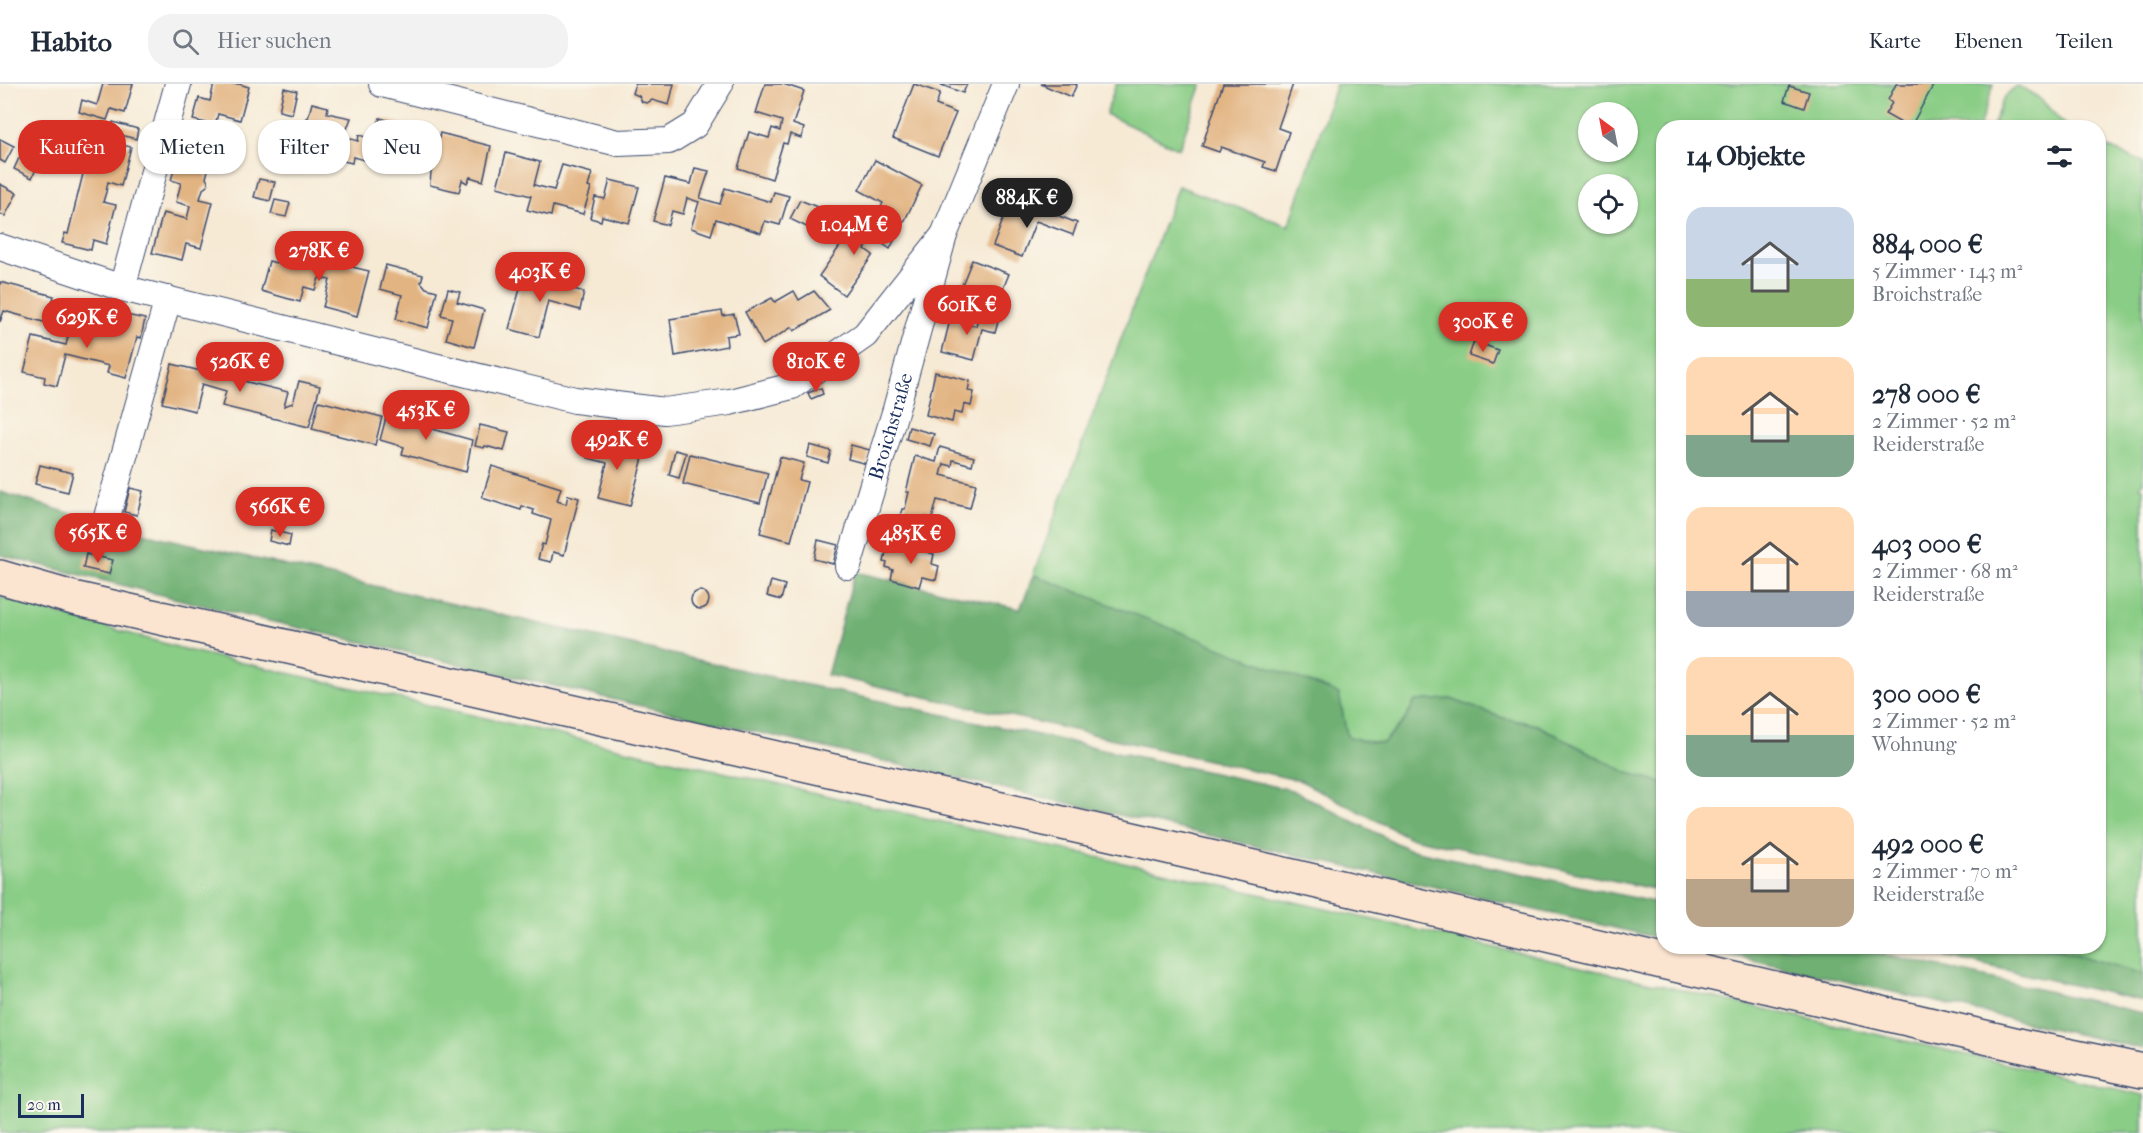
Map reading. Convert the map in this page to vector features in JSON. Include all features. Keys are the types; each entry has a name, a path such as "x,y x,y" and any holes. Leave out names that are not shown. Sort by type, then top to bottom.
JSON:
{"main road":[{"path":"0,577 74,598 2032,1048 2143,1071"}],"street":[{"path":"122,288 178,84"},
{"path":"382,84 618,143 669,141 695,125 720,84"},
{"name":"Broichstraße","path":"848,566 896,410 944,236 1006,84"},
{"path":"0,248 122,288 575,400 665,411 730,402 792,386 865,335 944,236"},
{"path":"107,517 168,299"}],"green space":[{"path":"1116,84 1202,84 1179,149 1106,114"},
{"path":"1336,84 1994,84 1981,120 1656,120 1656,781 1628,773 1537,725 1503,718 1451,699 1415,701 1404,721 1383,743 1363,741 1347,736 1340,701 1029,586 1178,186 1289,226"},
{"path":"2016,87 2030,92 2044,102 2061,120 1995,120 2003,100"},
{"path":"2106,147 2143,162 2143,482 2140,487 2143,488 2143,974 2074,954 2106,954"},
{"path":"0,492 112,526 825,689 1292,790 1408,849 1656,902 1656,937 234,613 0,555"},
{"path":"855,572 1020,609 1034,575 1339,694 1347,736 1363,741 1383,743 1404,721 1415,701 1451,699 1503,718 1537,725 1628,773 1656,781 1656,890 1408,837 1301,781 827,675"},
{"path":"0,597 191,651 2143,1095 2143,1133 0,1133"},
{"path":"1726,954 1884,954 2143,1013 2143,1049"},
{"path":"1936,954 2074,954 2143,974 2143,1001"}],"building":[{"path":"103,84 133,84 125,113 111,109 107,120 79,112 82,100 97,105"},
{"path":"214,84 239,84 249,87 240,120 218,114 216,120 193,120 199,98 210,101"},
{"path":"635,84 674,84 669,105 652,100 647,103 642,102 639,96 632,93"},
{"path":"765,84 783,84 804,91 793,124 804,128 801,138 790,134 787,144 783,143 772,179 738,168 749,132 769,138 772,128 780,131 782,121 756,113"},
{"path":"914,84 940,93 936,105 956,113 938,156 893,138"},
{"path":"939,84 967,84 963,93"},
{"path":"1041,84 1077,84 1071,97"},
{"path":"1223,84 1293,84 1278,128 1289,132 1276,171 1263,167 1265,162 1221,147 1219,152 1202,146"},
{"path":"1896,84 1934,84 1914,120 1896,120 1885,114 1892,103 1888,100"},
{"path":"1789,86 1809,92 1804,108 1784,101"},
{"path":"284,88 297,91 292,114 279,111"},
{"path":"312,103 328,107 327,113 351,118 350,121 307,120"},
{"path":"126,126 138,129 136,139 126,136"},
{"path":"442,134 491,146 483,181 470,177 467,183 462,180 459,192 430,185 431,174 442,174"},
{"path":"359,135 362,136 362,159 353,157 352,163 350,163 350,139 358,141"},
{"path":"0,139 14,146 5,163 0,160"},
{"path":"126,146 131,147 126,166"},
{"path":"506,153 540,162 534,185 554,190 562,165 592,173 588,187 591,188 583,214 553,206 551,216 527,210 531,196 497,187"},
{"path":"875,160 922,185 904,222 880,209 883,203 859,190"},
{"path":"695,168 709,171 700,198 720,204 725,188 771,202 774,192 789,196 780,225 765,221 761,233 716,219 711,235 691,228 699,202 687,198 683,214 672,211 668,225 653,221 665,178 691,184"},
{"path":"83,174 124,174 121,186 108,182 103,202 116,205 106,244 93,240 91,250 62,243 65,233 68,234"},
{"path":"173,174 207,174 207,186 203,189 200,199 213,202 201,248 186,244 182,260 152,253 163,213 187,219 190,206 176,202 181,183 171,180"},
{"path":"259,179 275,182 270,201 254,197"},
{"path":"610,180 639,187 629,223 602,216 601,221 590,218 595,197 605,199"},
{"path":"0,184 17,193 5,216 0,214"},
{"path":"275,200 290,203 286,217 271,214"},
{"path":"800,200 827,211 817,232 790,219"},
{"path":"1031,205 1077,223 1073,235 1036,221 1022,257 993,246 1007,209 1027,216"},
{"path":"852,223 870,235 876,224 897,235 890,249 873,237 865,249 873,255 844,295 819,276 847,236 845,234"},
{"path":"313,250 337,256 335,263 369,271 357,316 323,307 330,280 319,278 315,290 304,287 300,302 261,291 269,261 294,268 295,264 309,267"},
{"path":"507,260 522,264 516,285 502,281"},
{"path":"972,260 1009,274 996,306 977,299 971,313 952,310"},
{"path":"386,265 423,275 421,282 426,288 437,291 428,328 396,319 402,295 380,289"},
{"path":"524,274 584,292 580,310 548,301 539,337 509,329"},
{"path":"0,282 54,296 47,323 4,311 0,322"},
{"path":"448,289 460,292 457,302 484,310 474,347 446,339 452,318 441,315"},
{"path":"794,291 799,300 814,291 830,310 794,331 792,327 763,345 745,312 772,298 775,302"},
{"path":"722,311 723,316 734,314 739,334 726,336 727,346 675,356 670,319"},
{"path":"122,314 145,319 141,338 137,337 126,378 107,373 109,366 65,355 57,386 44,383 45,377 24,372 33,337 66,345 72,321 117,333"},
{"path":"979,314 999,317 995,332 982,329 974,360 942,352 950,320 976,326"},
{"path":"1474,341 1498,350 1493,364 1469,356"},
{"path":"209,359 242,368 239,380 288,392 284,406 293,403 299,381 320,386 309,427 222,406 226,391 202,384 195,411 162,403 172,364 205,372"},
{"path":"935,372 970,381 968,391 974,392 971,406 964,404 962,414 954,412 952,422 926,415"},
{"path":"821,388 823,394 811,399 808,393"},
{"path":"319,401 382,417 375,445 312,429"},
{"path":"389,406 410,412 407,422 472,440 466,472 402,454 404,447 380,440"},
{"path":"480,425 509,432 504,451 475,446"},
{"path":"909,427 934,434 930,446 906,439"},
{"path":"593,437 614,443 613,446 644,454 630,506 598,498 607,463 588,458"},
{"path":"810,445 831,451 828,463 807,457"},
{"path":"851,445 870,450 867,464 848,459"},
{"path":"940,447 974,457 972,465 953,460 952,466 944,464 941,475 976,484 970,508 937,500 932,519 926,517 919,542 902,538 905,526 898,524 902,509 905,509 909,492 906,492 915,456 936,462"},
{"path":"675,450 686,453 679,478 669,475"},
{"path":"690,454 768,473 760,503 683,484"},
{"path":"780,457 804,463 799,480 807,482 791,541 760,533"},
{"path":"40,465 73,473 68,492 35,484"},
{"path":"492,466 561,488 557,501 566,504 568,495 579,498 564,555 553,552 551,562 538,559 542,544 545,545 551,520 533,514 534,510 522,506 521,510 482,498"},
{"path":"130,488 143,491 137,515 124,512"},
{"path":"271,530 291,535 289,546 269,541"},
{"path":"818,540 838,545 833,564 814,559"},
{"path":"892,543 934,554 932,564 939,566 936,580 922,577 919,587 891,579 893,570 886,567 887,563 884,562 886,552 889,553"},
{"path":"86,554 113,560 109,574 83,568"},
{"path":"771,581 785,585 781,600 767,596"},
{"path":"700,591 706,594 709,600 706,606 700,609 694,606 691,600 694,594"}]}
